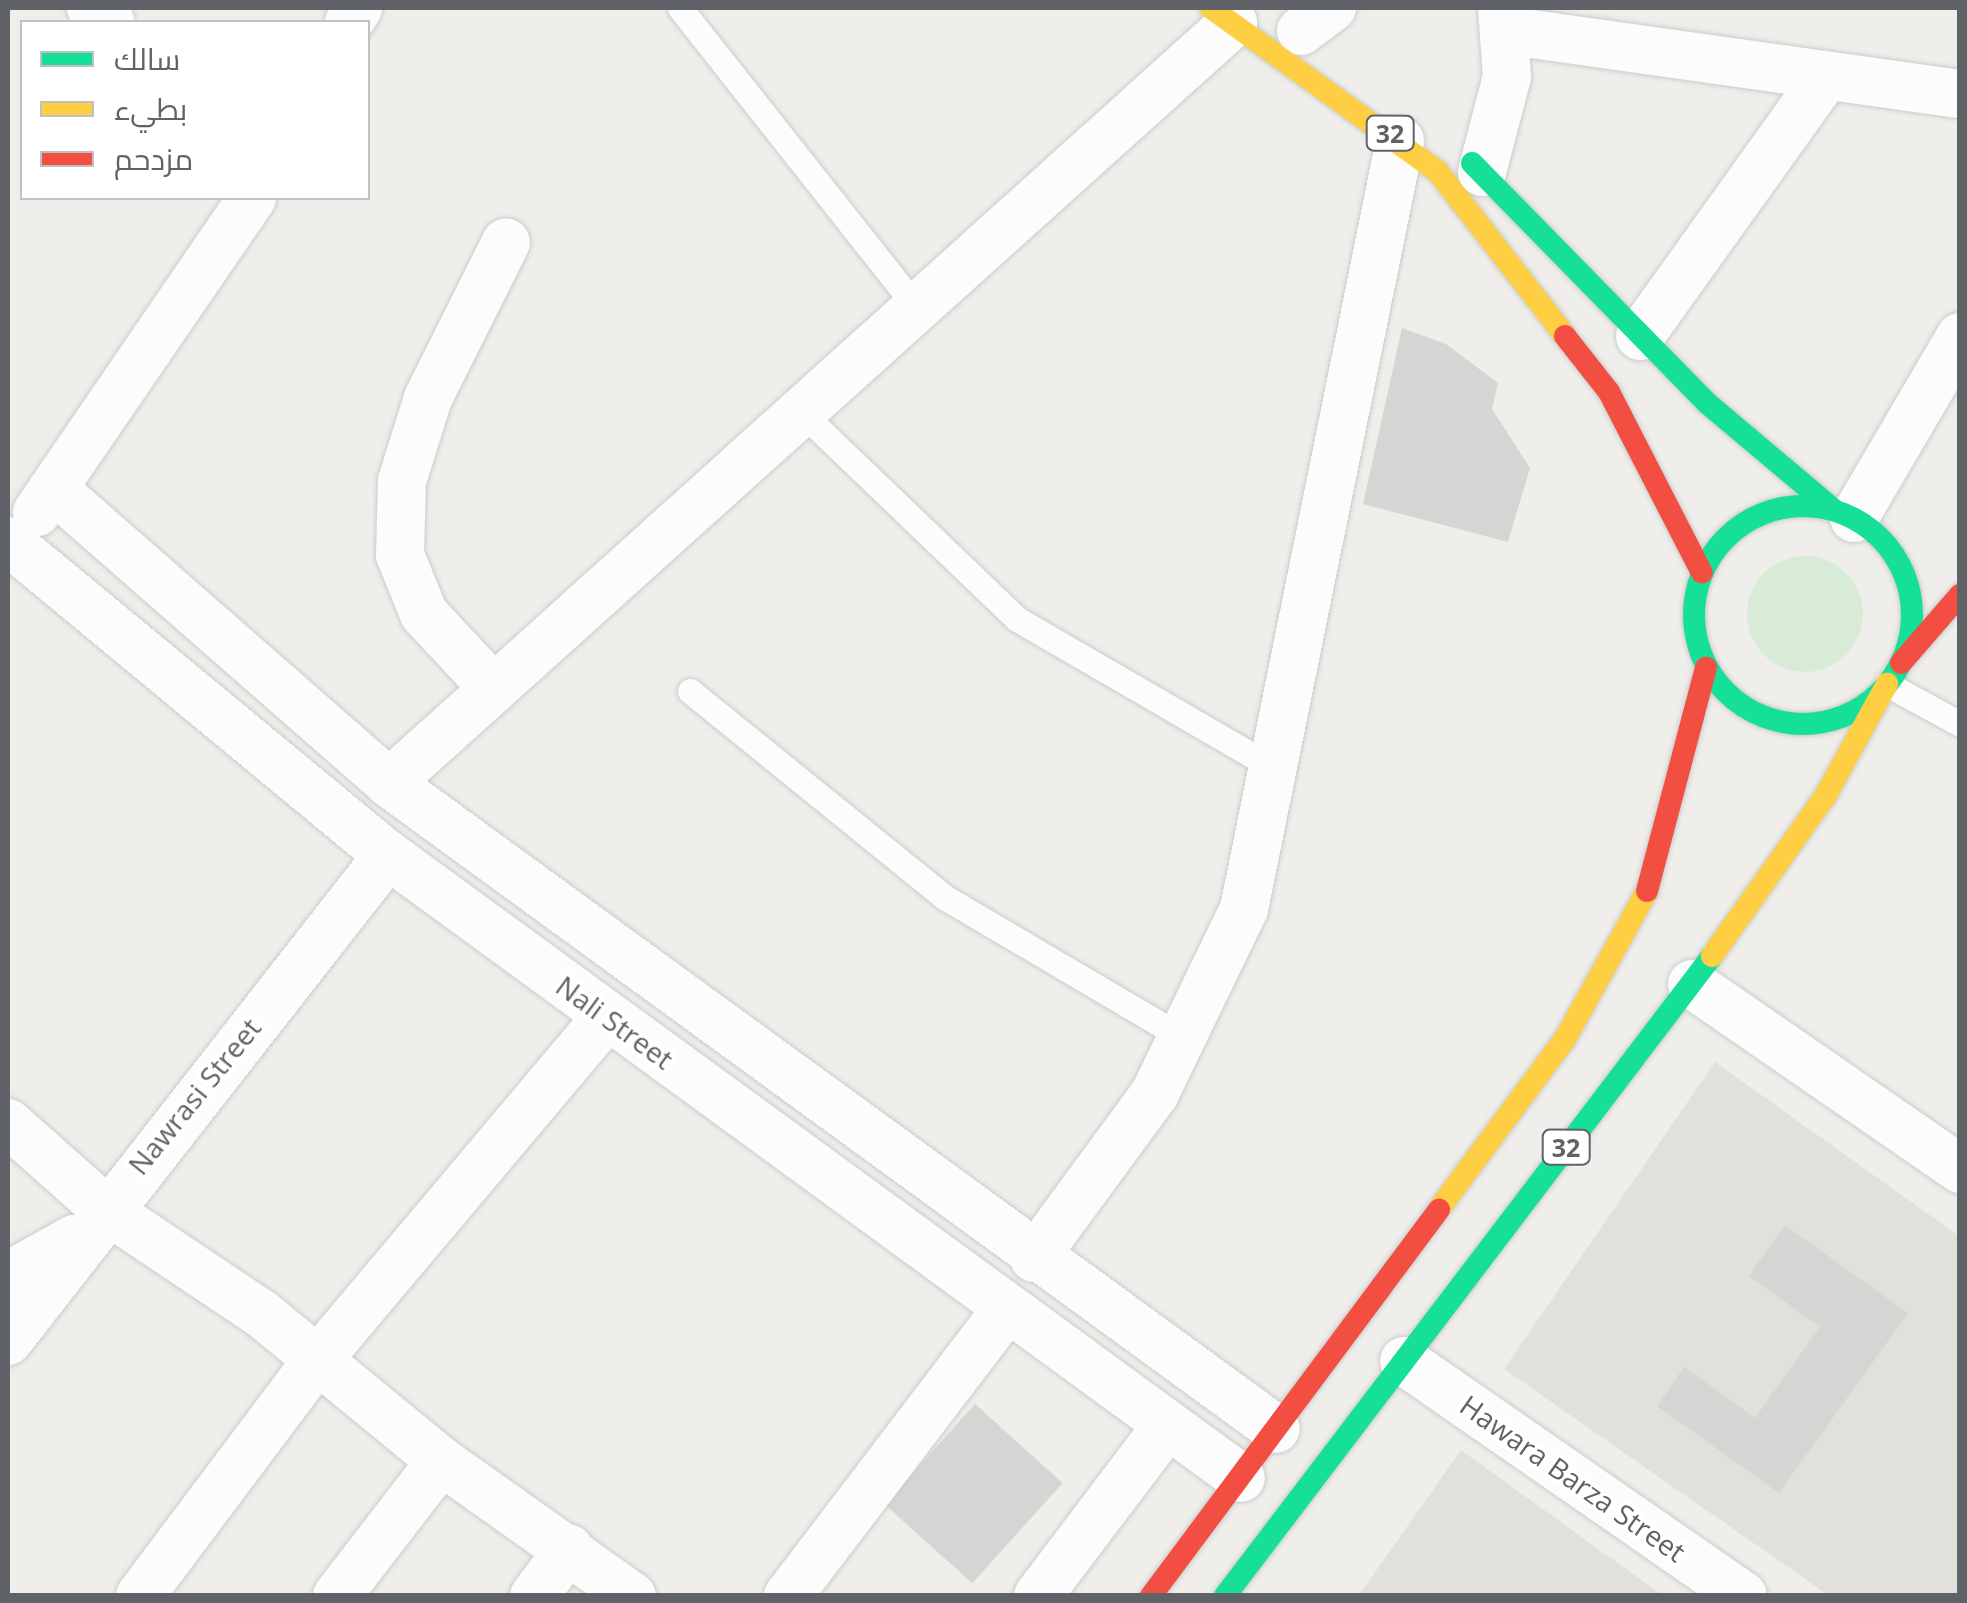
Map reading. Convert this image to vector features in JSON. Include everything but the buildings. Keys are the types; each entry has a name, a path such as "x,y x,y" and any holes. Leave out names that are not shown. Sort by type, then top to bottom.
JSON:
{"main road":[{"name":"32","path":"1222,15 1400,141 1539,292 1609,392 1702,573 1693,621 1706,668 1738,704 1781,723 1850,714 1894,673"},
{"name":"32","path":"1225,1596 1692,984 1826,794 1894,673 1912,616 1906,580 1890,548 1844,514 1640,336 1468,159"},
{"path":"1702,573 1746,521 1788,506 1844,514"},
{"path":"1894,673 1960,595"},
{"name":"32","path":"1151,1596 1565,1039 1652,882 1706,668"}],"street":[{"path":"389,783 917,308 1222,15"},
{"path":"1468,159 1507,77 1503,19 1825,78 1960,94"},
{"path":"1640,336 1825,78"},
{"path":"1034,1258 1187,1040 1244,909 1277,770 1400,141"},
{"path":"8,541 57,492 251,200"},
{"path":"494,689 424,614 400,555 402,481 428,398 506,242"},
{"path":"1844,514 1960,337"},
{"name":"Nali Street","path":"57,492 389,783 1034,1258 1276,1429"},
{"name":"Nali Street","path":"8,541 388,855 1240,1478"},
{"name":"Nawrasi Street","path":"8,1341 98,1219 388,855"},
{"path":"1692,984 1960,1170"},
{"path":"140,1596 316,1362 607,1016"},
{"path":"8,1123 98,1219 262,1314 316,1362 442,1461 632,1596"},
{"path":"8,1276 98,1219"},
{"path":"788,1596 1007,1308"},
{"name":"Hawara Barza Street","path":"1404,1361 1743,1596"},
{"path":"1038,1596 1166,1427"},
{"path":"337,1596 442,1461"},
{"path":"534,1596 569,1549"}],"lane":[{"path":"680,8 917,308"},
{"path":"801,412 1017,619 1277,770"},
{"path":"1894,673 1960,724"},
{"path":"690,691 946,898 1187,1040"}],"shaded area":[{"path":"1715,1062 1959,1236 1959,1595 1828,1595 1504,1369"},
{"path":"1461,1450 1662,1595 1359,1595"}],"green space":[{"path":"1805,556 1827,560 1846,573 1859,592 1863,614 1859,636 1846,655 1827,668 1805,672 1783,668 1764,655 1751,636 1747,614 1751,592 1764,573 1783,560"}],"traffic: fast":[{"path":"1472,163 1707,403 1834,510"},
{"path":"1803,506 1845,514 1880,538 1904,573 1912,615 1904,657 1880,692 1845,716 1803,724 1761,716 1726,692 1702,657 1694,615 1702,573 1726,538 1761,514 1803,506"},
{"path":"1225,1596 1712,956"}],"traffic: slow":[{"path":"1211,8 1438,172 1565,336"},
{"path":"1712,956 1826,795 1887,684"},
{"path":"1439,1209 1565,1039 1647,891"}],"traffic: jam":[{"path":"1565,336 1609,392 1702,573"},
{"path":"1901,663 1960,595"},
{"path":"1647,891 1706,668"},
{"path":"1151,1596 1439,1209"}]}
